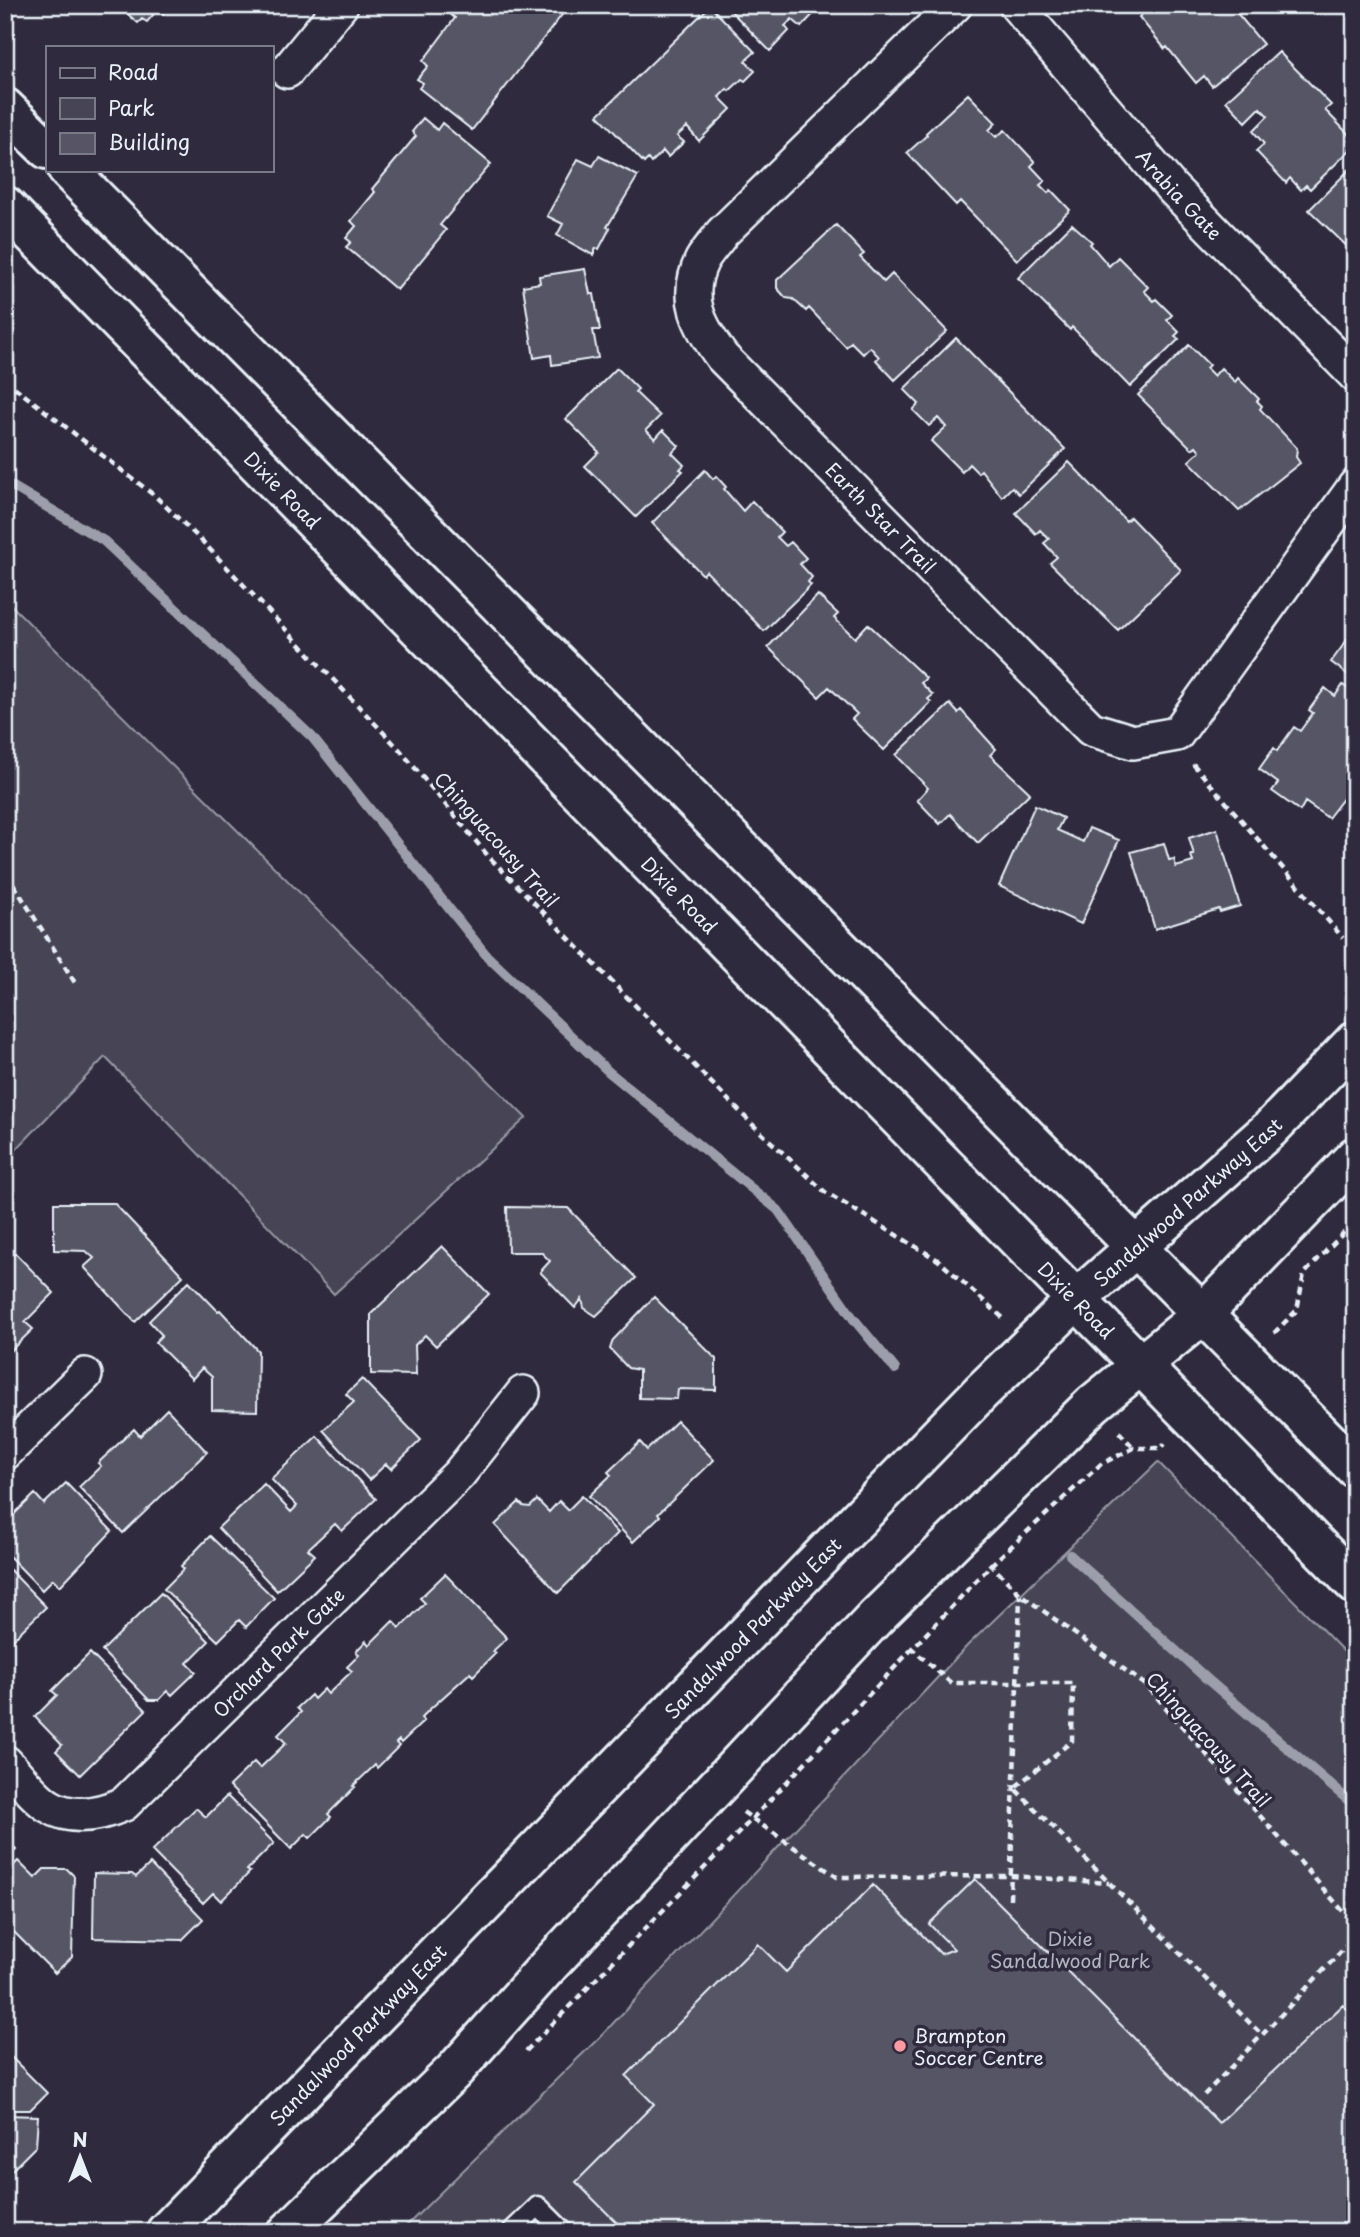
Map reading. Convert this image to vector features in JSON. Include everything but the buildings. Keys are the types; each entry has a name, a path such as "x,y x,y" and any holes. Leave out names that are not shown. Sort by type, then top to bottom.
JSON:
{"main road":[{"path":"5,108 46,148"},
{"path":"70,172 1355,1468"},
{"name":"Dixie Road","path":"5,206 1355,1584"},
{"name":"Sandalwood Parkway East","path":"166,2232 982,1391 1077,1299 1270,1129 1355,1041"},
{"path":"288,2232 453,2072 549,1965 876,1617 1093,1405 1202,1315 1355,1157"}],"street":[{"path":"287,71 341,5"},
{"name":"Earth Star Trail","path":"955,5 722,233 701,261 693,296 701,329 722,358 1091,729 1133,741 1177,734 1355,486"},
{"name":"Arabia Gate","path":"1016,5 1171,187 1355,374"},
{"path":"5,1453 85,1375"},
{"name":"Orchard Park Gate","path":"5,1762 49,1807 78,1816 101,1814 124,1804 459,1474 523,1393"}],"lane":[{"path":"511,2232 538,2206 564,2232"}],"path":[{"name":"Chinguacousy Trail","path":"5,380 155,496 201,540 400,750 489,857 762,1133 825,1192 937,1260 982,1297"},
{"path":"1193,764 1343,938"},
{"path":"5,850 11,880 76,986"},
{"path":"1297,1310 1304,1274 1355,1221"},
{"path":"526,2052 752,1819 991,1565 1101,1464 1134,1448 1161,1448"},
{"name":"Chinguacousy Trail","path":"991,1565 1020,1594 1147,1686 1355,1925"},
{"path":"1010,1899 1020,1594"},
{"path":"876,1617 951,1683 1073,1683 1072,1741 1014,1788"},
{"path":"714,1788 752,1819 837,1877 1012,1876 1110,1884"},
{"path":"1014,1788 1262,2035"},
{"path":"1204,2095 1355,1937"}],"green space":[{"path":"5,599 526,1118 334,1294 105,1057 9,1157 5,1153"},
{"name":"Dixie Sandalwood Park","path":"1158,1462 1355,1663 1355,2232 400,2232 603,2034 968,1645"}],"waterway":[{"path":"5,482 104,541 312,737 487,956 609,1072 778,1210 853,1318 895,1369"},
{"path":"1070,1555 1207,1679 1355,1806"}],"place":[{"name":"Brampton Soccer Centre","path":"900,2046"}]}
